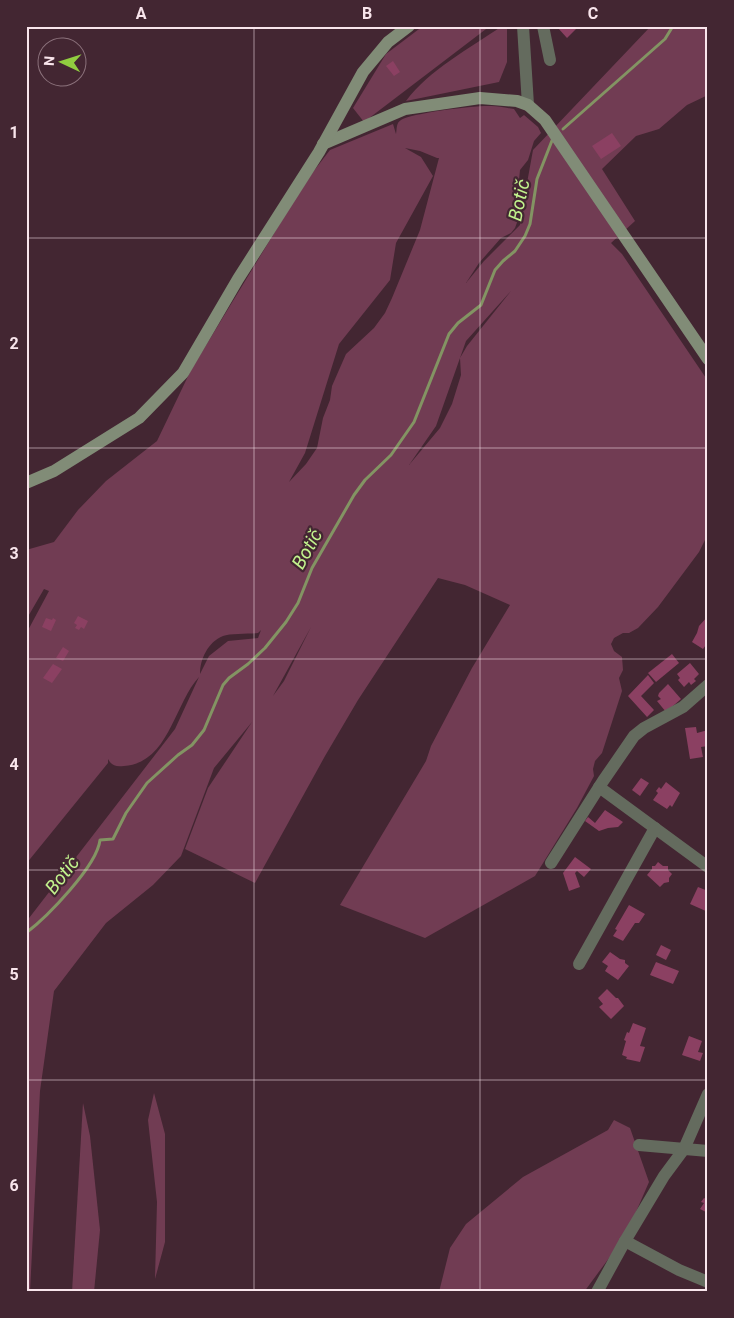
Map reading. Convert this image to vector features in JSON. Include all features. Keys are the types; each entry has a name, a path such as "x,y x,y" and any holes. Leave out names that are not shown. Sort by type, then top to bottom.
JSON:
{"street":[{"path":"26,483 54,471 139,418 183,373 238,279 323,144 363,72 388,42 409,26"},
{"path":"523,26 528,106"},
{"path":"543,26 550,60"},
{"path":"323,144 405,109 480,98 506,100 528,106 545,120 708,358"},
{"path":"550,863 634,736 644,728 684,707 708,685"},
{"path":"599,787 708,867"},
{"path":"579,964 655,828"},
{"path":"597,1292 664,1176 684,1149 708,1094"},
{"path":"639,1145 708,1151"},
{"path":"625,1241 679,1270 708,1282"}],"shaded area":[{"path":"423,26 490,26 364,122 353,108 386,54"},
{"path":"502,26 506,26 507,29 507,62 499,82 406,101 438,69"},
{"path":"651,26 708,26 705,42 708,48 708,95 687,105 659,129 636,136 602,169 635,221 611,243 622,254 708,381 708,534 699,552 658,607 638,628 614,638 611,644 614,651 622,657 623,670 619,678 622,691 602,753 595,761 594,776 577,808 535,876 425,938 340,905 426,761 431,746 472,668 510,605 465,585 438,578 358,700 255,883 185,849 208,788 252,722 214,768 181,856 153,885 106,923 54,991 40,1091 30,1292 26,1292 26,922 175,729 199,677 190,688 161,744 151,755 139,762 124,766 114,766 108,759 108,763 26,864 26,634 49,591 44,589 26,620 26,550 54,542 78,510 106,481 157,441 191,370 287,212 330,150 393,124 396,134 399,121 407,117 444,110 484,106 514,109 520,118 524,115 538,127 541,133 534,141 528,160 520,170 519,180 523,205 533,150","holes":["405,148 439,158 420,230 385,313 374,328 346,354 332,386 317,448 306,464 289,482 305,453 339,344 390,280 396,243 433,176 421,157","523,206 520,225 484,261 466,283 479,263 501,238 511,233 515,228","511,291 467,346 460,358 466,341","460,358 461,375 452,404 440,428 409,465 436,426","311,627 284,681 273,696","261,630 258,638 228,641 209,656 200,674 201,663 209,647 213,642 230,634 258,633"]},
{"path":"154,1093 165,1134 165,1242 155,1279 157,1202 148,1120"},
{"path":"83,1103 90,1136 100,1230 94,1292 72,1292"},
{"path":"614,1120 630,1128 649,1182 626,1235 584,1292 439,1292 450,1248 466,1224 523,1177 608,1130"}],"building":[{"path":"560,26 579,26 567,38 558,28"},
{"path":"393,61 400,72 394,76 386,66"},
{"path":"612,133 621,146 601,159 592,146"},
{"path":"78,616 88,621 84,629 81,627 79,630 75,628 77,625 74,623"},
{"path":"708,616 708,642 703,649 692,642 699,626"},
{"path":"46,618 56,620 51,631 42,627"},
{"path":"63,647 69,651 63,661 56,658"},
{"path":"672,654 679,663 656,682 648,673"},
{"path":"690,663 699,674 694,679 696,681 691,685 689,682 684,687 678,680 680,678 677,674"},
{"path":"53,664 62,669 52,683 43,678"},
{"path":"648,675 654,683 641,696 654,710 647,717 628,696"},
{"path":"668,684 681,699 666,712 657,701 661,699 658,696 659,693"},
{"path":"696,727 697,733 708,730 708,746 701,747 703,757 690,759 685,728"},
{"path":"641,778 649,783 640,796 632,790"},
{"path":"666,782 680,793 672,807 670,805 667,809 653,800 658,793 656,791 659,787 661,789"},
{"path":"605,810 623,822 618,827 599,831 585,821 588,817 595,823"},
{"path":"575,857 591,869 584,877 577,871 575,873 580,887 569,891 563,873"},
{"path":"658,862 663,866 668,866 668,870 672,874 669,882 664,883 660,887 647,875 652,866 655,866"},
{"path":"698,887 708,891 708,912 690,904"},
{"path":"629,905 645,914 639,923 635,923 623,941 613,936"},
{"path":"661,945 671,950 666,960 656,955"},
{"path":"610,952 625,960 625,963 629,966 618,980 605,971 608,966 602,962"},
{"path":"656,962 679,971 673,984 650,975"},
{"path":"607,989 624,1006 611,1019 599,1007 603,1004 598,998"},
{"path":"633,1023 646,1028 640,1046 645,1047 640,1062 626,1059 627,1057 622,1055 626,1041 624,1040"},
{"path":"689,1036 702,1041 698,1052 703,1053 700,1061 682,1055"},
{"path":"704,1198 708,1198 708,1213 700,1209 704,1203 701,1202"}],"waterway":[{"name":"Botič","path":"563,129 665,39 673,26"},
{"name":"Botič","path":"26,933 58,903 81,877 97,851 100,840 113,839 126,813 147,783 192,745 204,730 223,685 265,648 286,622 298,603 312,568 354,495 365,480 391,455 414,422 449,334 458,323 481,305 495,270 515,251 525,236 530,224 537,179 553,138"}]}
